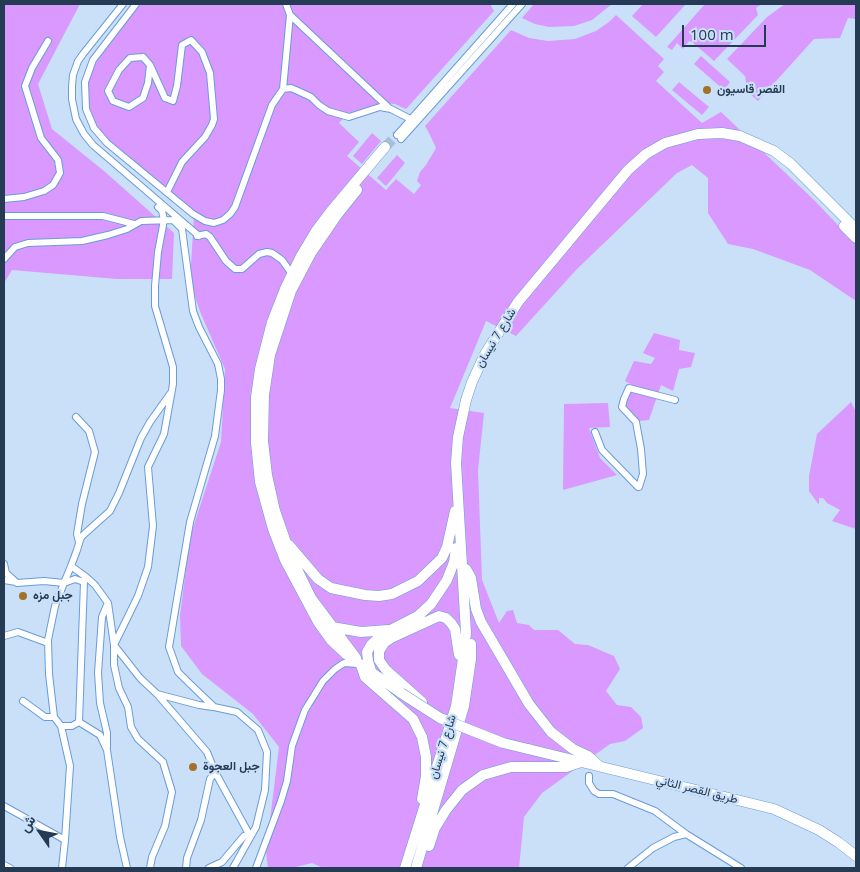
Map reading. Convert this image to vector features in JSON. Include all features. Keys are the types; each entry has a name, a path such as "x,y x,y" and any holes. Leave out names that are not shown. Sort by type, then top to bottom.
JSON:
{"main road":[{"name":"شارع 7 نيسان","path":"406,868 460,690 466,633 456,463 458,437 466,400 485,354 518,302 628,170 646,154 665,143 698,134 722,133 740,136 774,151 791,164 856,229"},
{"name":"شارع 7 نيسان","path":"416,868 464,706 471,659 462,462 469,415 478,385 490,357 523,306 632,174 668,148 699,140 722,139 738,142 770,157 787,169 856,238"},
{"path":"404,691 360,664 336,645 318,622 285,560 273,529 260,482 257,461 256,397 260,369 272,322 292,274 316,231 331,211 388,149 337,215 311,253 291,291 270,355 264,395 263,441 267,475 283,537 312,598 360,664 365,677 413,719 422,737 426,767 421,819"},
{"path":"283,537 318,579 331,588 378,596 392,594 418,581 442,558 447,547 458,498"},
{"path":"371,671 367,652 371,645 383,634 418,616 431,604 448,580 454,562 460,530"},
{"path":"466,569 471,578 476,609 481,622 529,704 551,732 573,749 588,756 601,768"},
{"path":"404,691 379,660 379,651 384,643 391,638 439,616 446,618 451,623 457,636 459,657 457,673 460,690"},
{"path":"332,627 361,632 391,630"},
{"name":"طريق القصر الثاني","path":"404,691 440,718 503,743 774,809 819,830 856,856"},
{"path":"422,868 435,828 446,810 462,790 483,775 511,767 566,767 581,762"}],"street":[{"path":"122,4 78,61 73,75 72,86 72,100 76,119 93,146 199,236"},
{"path":"136,4 93,60 85,82 86,108 94,128 107,143 193,214 205,221 218,222 227,218 235,207 272,105 283,89 290,15 286,4"},
{"path":"399,137 513,4"},
{"path":"413,121 522,4"},
{"path":"290,15 390,109 413,121"},
{"path":"150,65 148,83 143,98 129,107 112,101 108,91 119,70 130,58 143,57 150,65 165,98 173,101 182,45 191,40 202,52 210,72 214,119 212,125 205,137 182,162 167,192"},
{"path":"4,199 24,197 44,191 53,185 60,173 58,160 41,138 25,86 32,68 48,41"},
{"path":"283,89 291,88 311,97 328,111 349,117 380,107 390,109"},
{"path":"114,645 138,596 148,567 153,526 148,467 164,434 173,384 173,367 156,314 154,297 158,252 164,220 162,211 158,207"},
{"path":"4,216 103,216 134,224"},
{"path":"4,259 15,247 28,243 82,241 108,236 141,221 174,220 184,234 193,311 218,364 221,390 215,436 190,522 169,647 178,672 214,707"},
{"path":"184,234 189,233 199,236 206,234 210,237 226,262 235,270 242,269 259,254 267,252 282,260 292,274"},
{"path":"595,432 602,450 638,487 643,474 641,449 636,422 622,406 624,399 629,388 675,400"},
{"path":"62,868 70,766 61,726 54,717 49,674 48,643 55,606 81,538 110,511 141,438 170,394"},
{"path":"76,417 89,432 96,452 80,511 77,534 80,543"},
{"path":"4,564 6,573 17,583"},
{"path":"71,566 85,580 95,585 108,603 114,645 114,665 119,688 128,707 131,727 138,739 163,762 172,792 165,826 152,857 150,868"},
{"path":"4,580 17,583 44,581 64,583 75,579 85,580"},
{"path":"79,722 85,580"},
{"path":"108,603 102,617 98,673 100,702 107,733 107,750 120,837 127,868"},
{"path":"4,636 18,632 48,643"},
{"path":"114,645 140,678 157,694 207,752 215,772 251,833"},
{"path":"256,868 281,801 287,781 292,746 305,710 323,681 335,669 344,663 360,664"},
{"path":"157,694 199,706 237,712 258,730 267,752 265,790 256,827 233,868"},
{"path":"23,701 45,716 54,717"},
{"path":"61,726 72,726 79,722"},
{"path":"79,722 100,735 107,750"},
{"path":"186,868 187,858 201,820 210,779 215,772"},
{"path":"589,776 589,783 594,791 599,794 613,794 643,805 741,868"},
{"path":"4,806 65,840"},
{"path":"210,868 222,862 244,836 251,833"},
{"path":"628,868 652,848 686,834"},
{"path":"4,865 10,868"}],"shaded area":[{"path":"4,4 80,4 38,84 52,129 104,171 174,233 172,279 117,279 12,270 4,283"},
{"path":"141,4 490,4 494,11 406,109 395,104 383,103 348,113 339,123 359,142 347,156 386,190 396,179 414,194 421,185 417,181 420,172 436,148 425,126 511,30 529,38 548,41 575,39 596,31 616,15 664,59 658,66 664,72 656,81 702,123 721,112 814,200 856,244 856,301 810,270 753,249 728,244 708,213 708,178 692,165 677,173 577,269 516,336 486,321 450,408 484,413 478,470 482,580 499,623 507,611 513,610 517,623 529,625 534,630 558,630 575,644 588,645 614,656 620,669 606,691 617,705 631,707 641,717 643,728 625,741 610,744 542,793 524,817 519,868 323,868 312,863 292,868 268,868 266,852 279,747 253,714 202,674 181,646 180,616 190,537 221,442 225,369 201,314 190,282 194,215 103,139 83,104 86,81 105,47"},
{"path":"534,4 612,4 592,20 574,26 549,27 535,24 522,18"},
{"path":"643,4 686,4 656,37 632,16"},
{"path":"705,4 762,4 756,8 758,15 714,61 689,41 683,49 677,43 672,50 667,47"},
{"path":"785,4 856,4 856,19 848,18 840,38 814,39 758,101 748,92 745,76 727,59 767,17"},
{"path":"701,56 730,82 724,90 694,64"},
{"path":"679,82 709,107 702,115 672,90"},
{"path":"372,133 381,141 362,164 353,156"},
{"path":"397,155 405,163 386,186 377,178"},
{"path":"654,333 680,340 679,350 695,353 691,367 679,369 673,391 661,385 649,420 638,421 625,405 632,385 625,381 634,361 651,364 655,358 643,353"},
{"path":"851,402 856,412 856,529 832,521 840,510 827,503 823,498 819,498 819,505 809,491 809,476 817,434"},
{"path":"608,403 610,427 589,428 600,458 617,475 563,490 564,404"}],"tunnel":[{"path":"385,147 397,135"}],"place":[{"name":"القصر قاسيون","path":"707,90"},
{"name":"جبل مزه","path":"23,596"},
{"name":"جبل العجوة","path":"193,767"}]}
